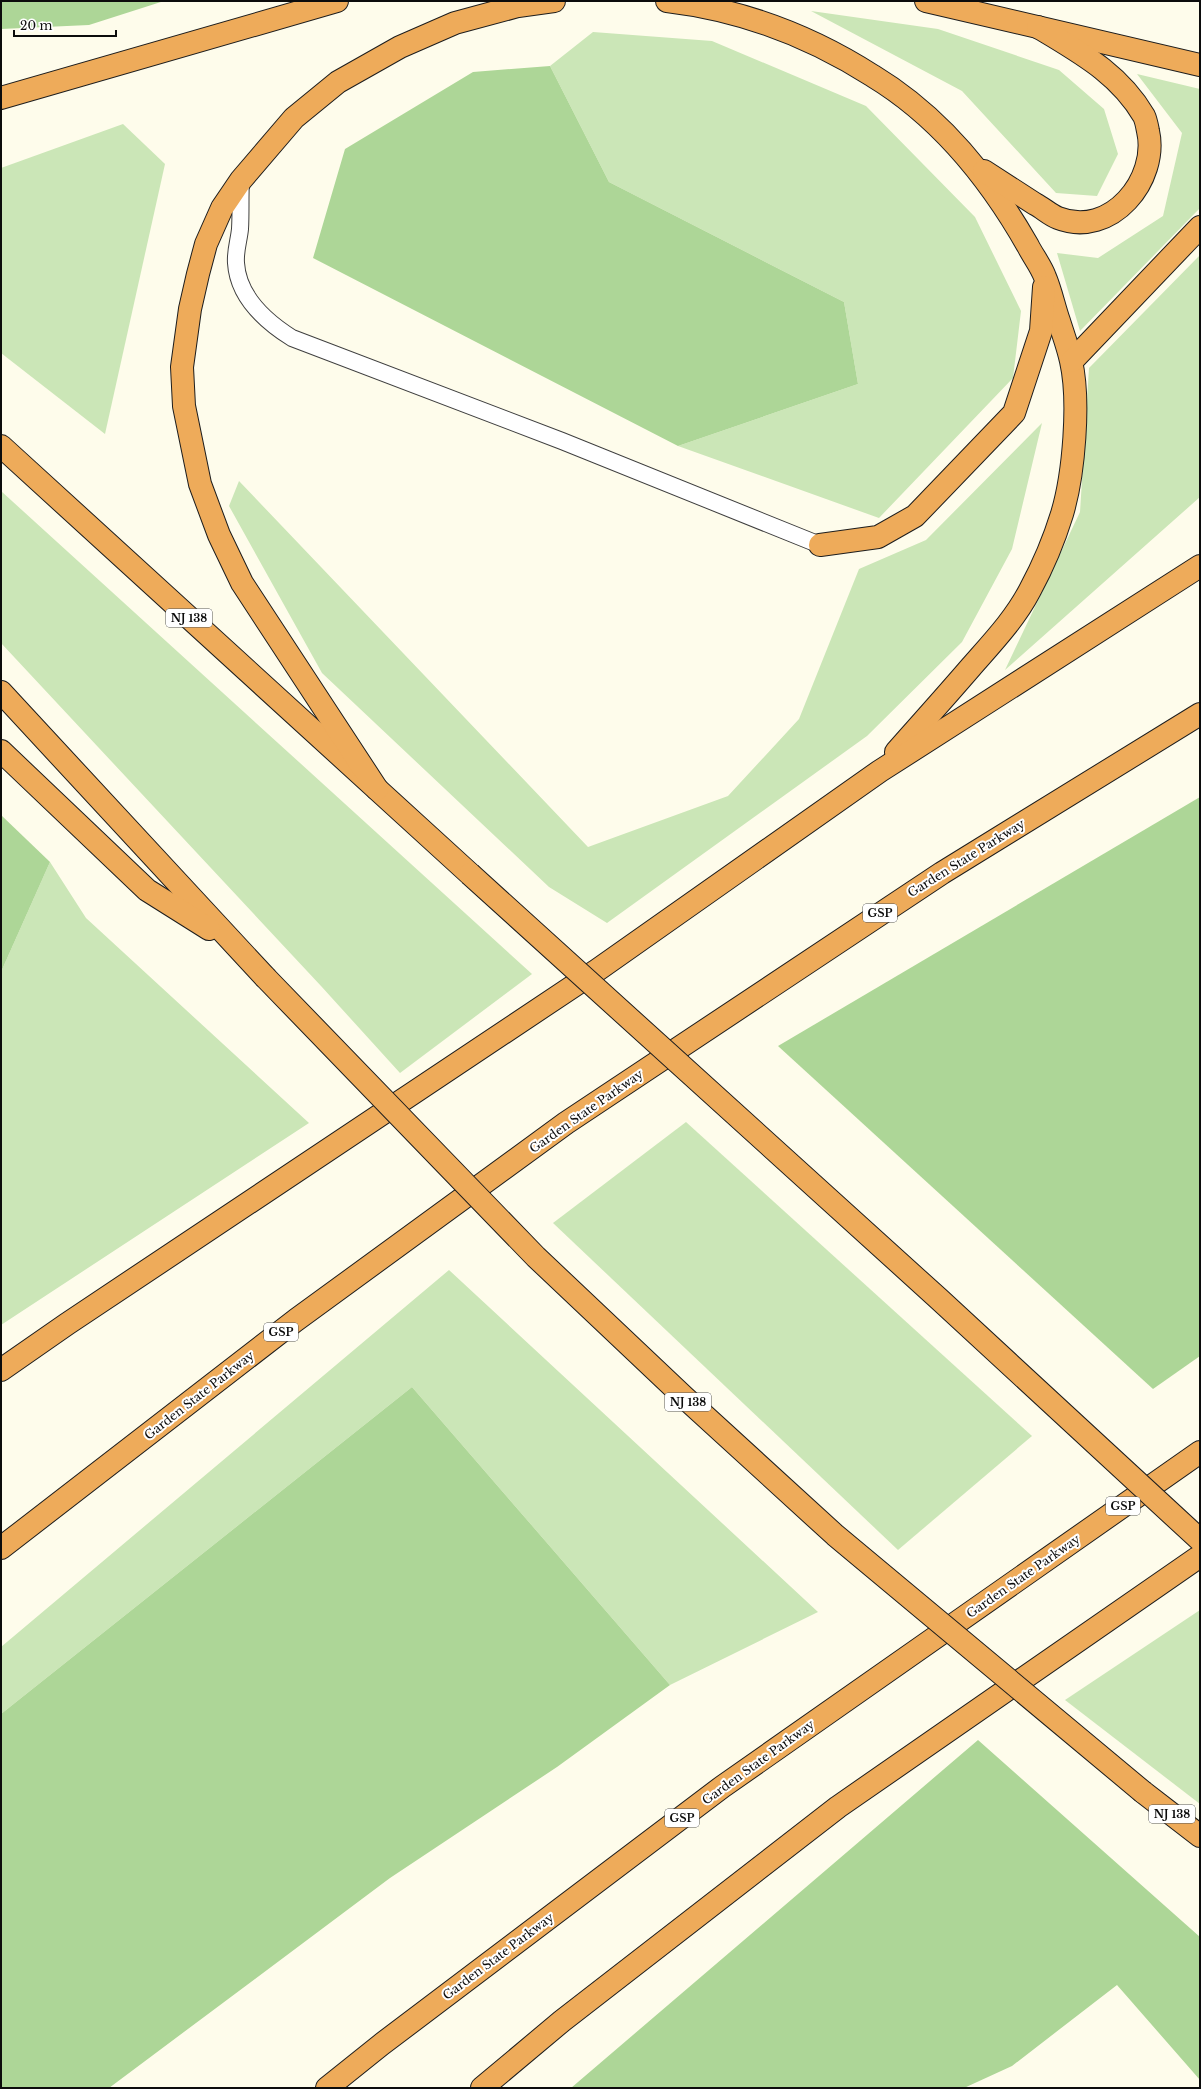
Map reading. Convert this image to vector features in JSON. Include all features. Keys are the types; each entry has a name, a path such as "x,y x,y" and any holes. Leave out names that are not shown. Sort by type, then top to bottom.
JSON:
{"highway":[{"path":"1,98 337,1"},
{"path":"377,788 242,583 219,535 200,484 184,406 182,367 185,340 196,281 206,244 222,208 241,180 294,118 338,82 400,47 455,23 518,6 554,1"},
{"path":"667,1 698,4 757,19 814,43 874,76 918,109 970,161 995,194 1017,227 1045,276 1072,362 1075,423 1070,481 1063,512 1052,543 1031,590 1000,635 880,771"},
{"path":"926,1 1200,65"},
{"path":"970,161 1058,218 1077,223 1096,221 1112,213 1126,202 1140,184 1150,157 1151,142 1145,117 1126,90 1100,65 1038,27"},
{"path":"1072,362 1200,227"},
{"path":"820,545 878,537 915,516 1014,414 1041,330 1045,276"},
{"name":"NJ 138","path":"1,446 939,1299 1200,1540"},
{"path":"1,1370 67,1324 596,971 880,771 1200,566"},
{"name":"NJ 138","path":"1,692 265,977 536,1257 684,1397 835,1535 1143,1792 1200,1836"},
{"name":"Garden State Parkway","path":"1,1548 296,1320 566,1123 781,978 942,873 1200,714"},
{"path":"1,752 147,890 235,945"},
{"name":"Garden State Parkway","path":"327,2088 382,2044 722,1787 1200,1452"},
{"path":"482,2088 562,2021 838,1807 1200,1556"}],"lane":[{"path":"241,180 240,230 236,245 238,275 243,290 254,307 271,325 292,338 562,441 820,545"}],"green space":[{"path":"1,1 164,1 89,25 1,29"},
{"path":"811,11 938,29 1059,70 1104,109 1118,154 1097,196 1056,193 962,91"},
{"path":"593,32 712,41 866,106 975,217 1021,311 1013,378 879,518 678,446 858,384 844,302 609,182 550,66"},
{"path":"550,66 609,182 844,302 858,384 678,446 313,258 345,149 473,72"},
{"path":"1137,74 1200,89 1200,208 1080,331 1057,253 1098,258 1163,216 1182,133"},
{"path":"123,124 165,164 105,434 1,353 1,168"},
{"path":"1200,255 1200,497 1005,670 1080,512 1089,368"},
{"path":"1042,423 1012,549 962,642 867,736 607,923 549,887 322,673 229,506 239,481 588,847 728,796 799,719 859,569 926,540"},
{"path":"1,491 532,974 400,1073 321,986 1,643"},
{"path":"1200,797 1200,1356 1153,1389 778,1046"},
{"path":"1,815 50,862 1,972"},
{"path":"50,862 86,918 309,1123 1,1325 1,972"},
{"path":"686,1122 1032,1436 898,1550 553,1223"},
{"path":"449,1270 818,1612 670,1685 412,1387 1,1714 1,1647"},
{"path":"412,1387 670,1685 557,1767 390,1878 109,2088 1,2088 1,1714"},
{"path":"1200,1610 1200,1804 1065,1700"},
{"path":"978,1740 1200,1937 1200,2080 1117,1985 1012,2066 964,2088 571,2088"}]}
